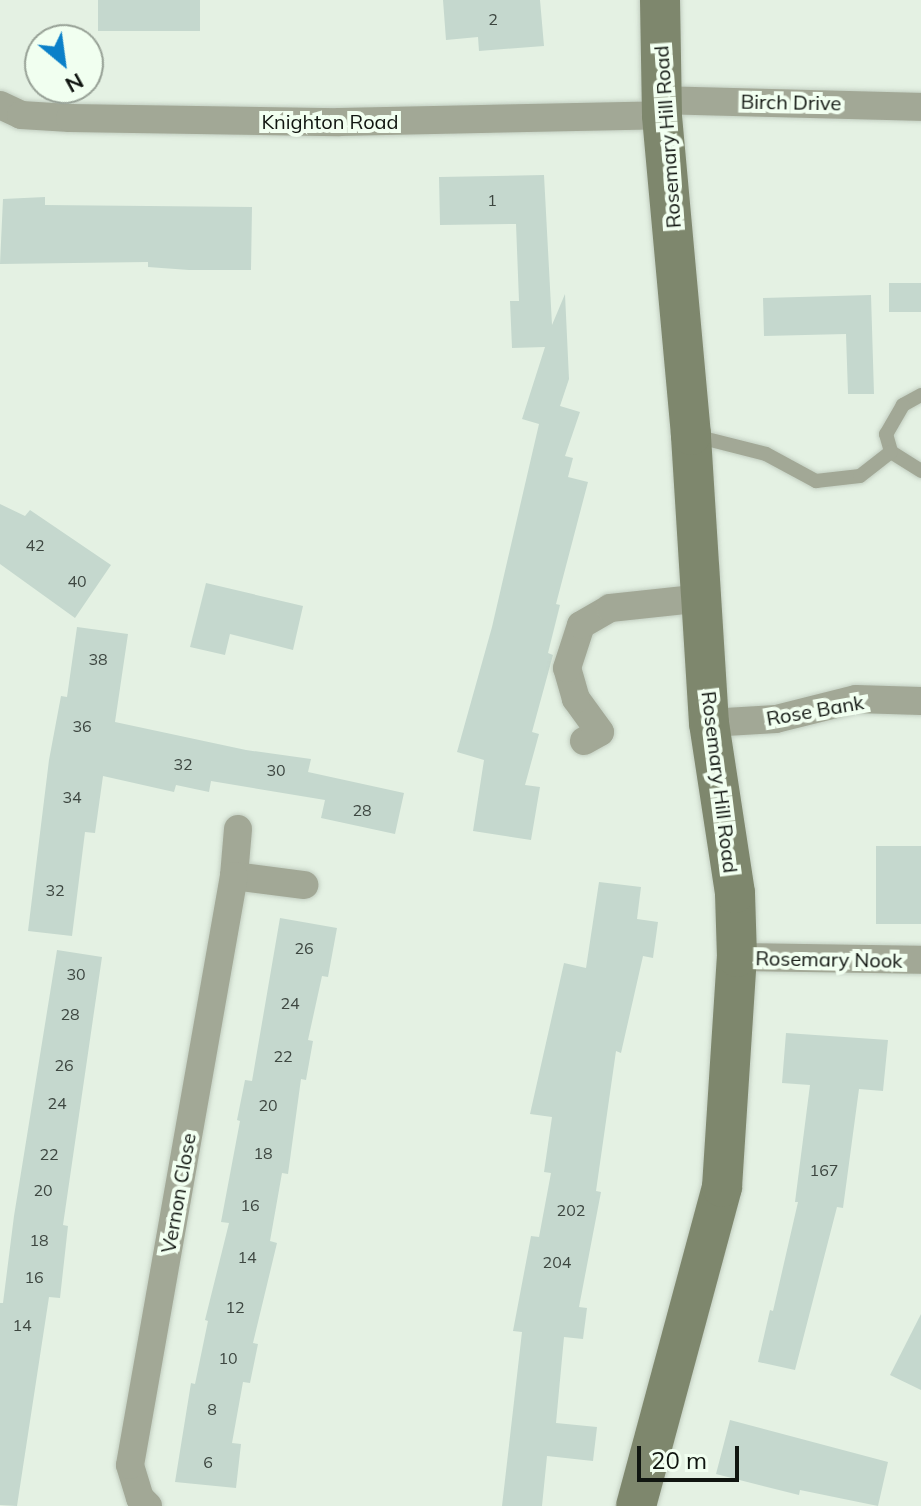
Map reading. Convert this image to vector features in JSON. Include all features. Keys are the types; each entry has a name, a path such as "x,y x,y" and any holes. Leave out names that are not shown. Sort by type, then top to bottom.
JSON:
{"main road":[{"name":"Rosemary Hill Road","path":"644,1504 722,1187 737,957 735,893 709,723 691,435 662,107 660,0"}],"street":[{"name":"Knighton Road","path":"0,105 21,115 70,118 307,122 662,107"},
{"name":"Birch Drive","path":"662,107 921,107"},
{"path":"584,741 600,732 576,699 567,668 581,625 610,608 703,598"},
{"name":"Rose Bank","path":"709,723 776,719 856,699 921,701"},
{"name":"Vernon Close","path":"148,1506 140,1498 130,1465 234,876 238,829"},
{"path":"234,876 304,885"},
{"name":"Rosemary Nook","path":"737,957 921,960"}],"lane":[{"path":"921,395 903,405 886,434 891,452 921,471"},
{"path":"691,435 766,454 816,481 860,476 891,452"}],"building":[{"path":"98,0 200,0 200,31 104,31 104,24 98,24"},
{"path":"443,0 540,0 544,46 479,51 478,37 446,40"},
{"path":"544,175 552,325 565,294 569,379 560,406 580,412 565,456 573,458 568,477 588,482 556,604 560,605 548,653 553,655 532,732 539,734 525,785 540,787 531,840 473,831 484,760 457,752 492,627 539,424 522,419 545,347 512,348 510,301 519,301 516,224 440,225 439,177"},
{"path":"45,197 45,205 252,207 251,270 148,267 148,262 0,264 3,199"},
{"path":"889,283 921,283 921,312 889,312"},
{"path":"871,295 874,394 848,394 846,334 764,336 763,298"},
{"path":"0,504 25,516 30,510 111,565 75,618 0,564"},
{"path":"206,583 303,606 293,650 230,634 225,655 190,647"},
{"path":"77,627 128,634 115,722 246,750 311,759 308,772 404,793 395,834 321,818 325,800 211,781 209,792 176,785 174,792 103,776 95,833 85,832 72,936 28,931 49,760 61,696 67,697"},
{"path":"876,846 921,846 921,924 876,924"},
{"path":"599,882 641,887 637,919 658,922 653,958 643,956 621,1053 616,1051 596,1191 601,1192 579,1307 587,1308 583,1339 564,1337 556,1423 597,1427 593,1461 547,1456 542,1506 502,1506 522,1332 513,1331 531,1236 539,1237 551,1173 544,1172 552,1117 530,1114 564,963 586,968"},
{"path":"280,918 337,928 328,977 322,976 308,1040 313,1041 306,1080 301,1079 288,1174 282,1173 270,1241 277,1243 253,1343 258,1344 250,1383 243,1382 232,1443 241,1444 236,1488 175,1482 191,1383 195,1384 208,1321 205,1320 229,1223 221,1222 240,1121 237,1120 245,1080 252,1081"},
{"path":"57,950 102,957 63,1225 68,1226 60,1298 49,1297 17,1506 0,1505 0,1303 3,1303"},
{"path":"786,1033 888,1040 883,1091 859,1089 843,1208 837,1207 795,1370 758,1362 798,1202 795,1202 810,1085 782,1083"},
{"path":"921,1314 921,1390 890,1375"},
{"path":"730,1420 888,1462 878,1506 800,1490 799,1495 716,1474"}]}
